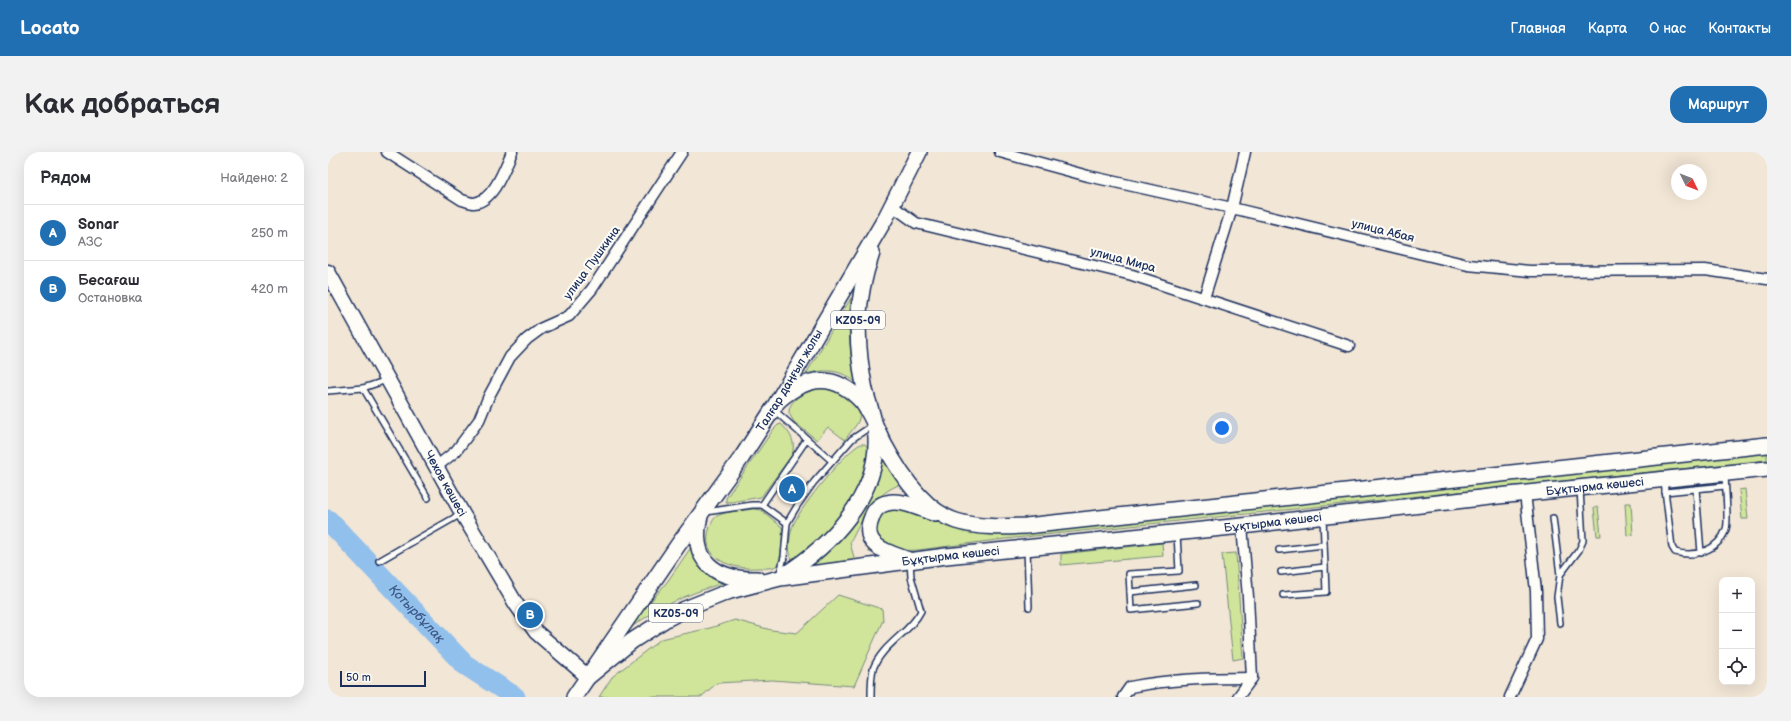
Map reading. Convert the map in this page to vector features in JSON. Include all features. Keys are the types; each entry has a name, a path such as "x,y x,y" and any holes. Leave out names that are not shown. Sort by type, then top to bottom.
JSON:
{"main road":[{"name":"KZ05-09","path":"780,578 804,561 829,540 844,523 865,489 874,464 876,438 875,424 866,391 858,351 857,332 861,296 866,269 888,212 919,152"},
{"name":"Талғар даңғыл жолы","path":"574,697 701,512 742,457 776,405 888,212"},
{"name":"Чехов көшесі","path":"328,272 462,513 516,604 536,632 588,677"},
{"name":"KZ05-09","path":"776,405 799,385 809,381 828,381 840,385 856,396 867,409 875,424"},
{"name":"Бұқтырма көшесі","path":"875,424 903,476 928,504 955,521 989,526 1026,526 1767,445"},
{"name":"Бұқтырма көшесі","path":"780,578 910,561 1242,526 1525,493 1580,488 1664,486 1725,479 1767,469"},
{"path":"910,561 879,548 872,543 869,537 870,520 874,512 880,506 887,503 906,504 955,521"},
{"name":"Талғар даңғыл жолы","path":"701,512 698,531 700,548 709,566 715,571 731,577 742,579 780,578"},
{"name":"Талғар даңғыл жолы","path":"588,677 638,637 685,609 730,591 780,578"}],"street":[{"path":"388,152 462,200 474,203 487,196 496,186 512,152"},
{"name":"улица Пушкина","path":"436,467 456,451 479,420 489,396 510,357 527,339 542,328 569,316 592,289 682,152"},
{"name":"улица Абая","path":"1000,152 1088,176 1232,208 1468,265 1530,271 1705,270 1767,279"},
{"path":"1204,298 1232,208 1245,152"},
{"name":"улица Мира","path":"888,212 916,223 1132,275 1348,346"},
{"path":"1510,697 1537,639 1536,591 1525,493"},
{"path":"1238,697 1252,678 1248,597 1242,526"},
{"path":"1123,697 1130,687 1148,683 1190,679 1252,678"}],"lane":[{"path":"328,391 363,388 388,380"},
{"path":"363,388 428,498"},
{"path":"776,405 807,439 832,460"},
{"path":"780,578 784,557 787,523 797,506 832,460 852,439 875,424"},
{"path":"762,505 807,439"},
{"path":"1725,479 1726,529 1711,549 1701,553 1681,554 1675,552 1672,547 1664,486 1696,489 1725,479"},
{"path":"1560,575 1579,550 1583,541 1580,488"},
{"path":"1696,489 1701,553"},
{"path":"701,512 762,505 787,523"},
{"path":"379,561 462,513"},
{"path":"1283,595 1326,592 1323,516"},
{"path":"1553,518 1560,575 1557,597 1560,623"},
{"path":"1177,533 1179,571 1129,574 1131,610 1198,603"},
{"path":"1279,550 1324,545"},
{"path":"1026,548 1029,607"},
{"path":"870,697 873,669 887,647 916,622 921,611 911,578 910,561"},
{"path":"1281,572 1325,567"},
{"path":"1130,592 1196,584"}],"green space":[{"path":"851,298 849,319 850,340 855,382 838,372 832,371 819,371 806,374"},
{"path":"825,387 848,398 857,408 859,413 858,422 845,440 828,427 817,440 794,422 789,413 790,407 797,398 808,392"},
{"path":"781,424 792,438 792,455 761,497 726,502 726,498 773,430"},
{"path":"861,444 865,444 868,448 868,459 861,482 848,506 827,534 798,558 792,559 789,546 794,523 814,492 845,457"},
{"path":"881,451 902,484 884,493 870,508 859,525 850,543 855,561 796,571 857,513 879,477"},
{"path":"1767,453 1767,460 1005,539 918,550 869,552 863,538 871,519 899,497 966,529"},
{"path":"1745,489 1748,519 1742,519 1739,490"},
{"path":"1625,503 1631,503 1633,535 1627,536"},
{"path":"1598,507 1601,536 1597,536 1594,508"},
{"path":"753,509 761,510 782,527 780,559 774,567 738,567 720,560 713,555 709,547 708,538 710,527 716,517 727,513"},
{"path":"1162,543 1163,556 1061,565 1061,554"},
{"path":"692,546 730,581 675,601 649,615 625,632 667,582"},
{"path":"1236,553 1243,658 1233,660 1222,554"},
{"path":"838,595 882,609 883,620 854,686 772,680 717,683 701,697 599,697 612,677 661,639 710,628 735,620 771,630 797,633"}],"waterway":[{"name":"Қотырбұлақ","path":"328,520 464,664 515,697"}],"place":[{"name":"Sonar","path":"792,489"},
{"name":"Бесағаш","path":"530,615"}]}
